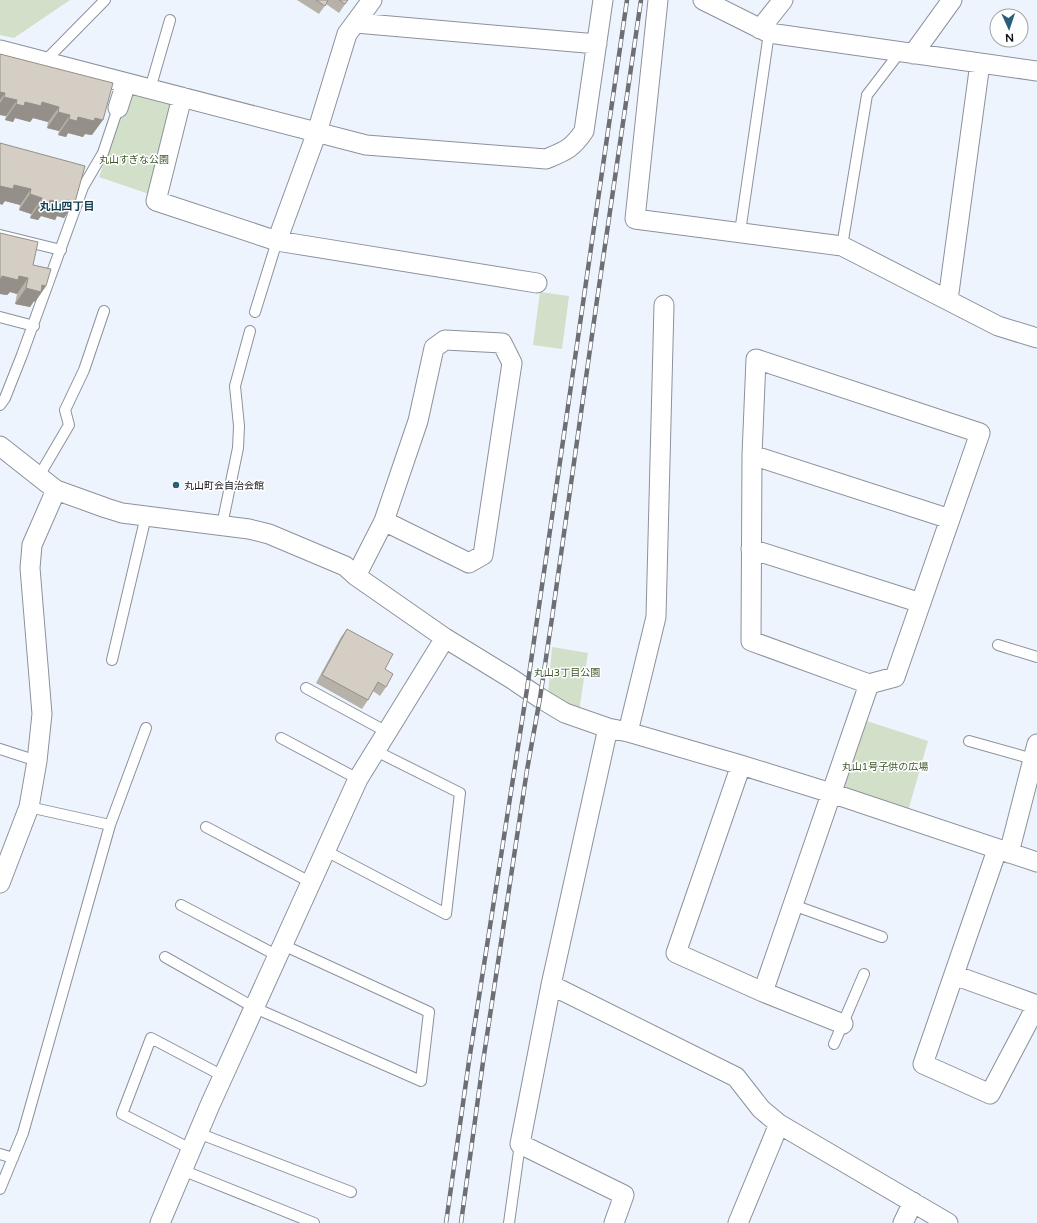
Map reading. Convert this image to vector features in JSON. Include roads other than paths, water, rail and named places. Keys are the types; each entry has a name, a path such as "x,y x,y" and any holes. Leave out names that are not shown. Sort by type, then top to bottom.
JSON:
{"street":[{"path":"277,240 317,132 347,34 372,0"},
{"path":"0,50 366,145 546,159 566,150 577,142 584,131 603,0"},
{"path":"658,0 635,219 842,246 998,326 1037,338"},
{"path":"703,0 765,31 1037,71"},
{"path":"765,31 783,0"},
{"path":"907,53 952,0"},
{"path":"356,23 597,44"},
{"path":"948,300 980,63"},
{"path":"118,108 126,83"},
{"path":"182,97 156,201 277,240 537,283"},
{"path":"628,732 656,617 664,305"},
{"path":"356,576 384,522 418,421 434,348 445,340 502,342 512,362 483,555 468,563 384,522"},
{"path":"756,359 980,433 895,677 869,684 751,641 752,455 756,359"},
{"path":"0,446 56,490 106,508 122,513 249,528 269,534 345,566 356,576 445,638 565,713 608,728 628,732 831,793 1003,852 1037,862"},
{"path":"752,455 950,519"},
{"path":"1,877 29,807 37,761 42,714 30,568 32,545 56,490"},
{"path":"751,549 921,603"},
{"path":"160,1223 194,1141 358,780 445,638"},
{"path":"763,992 869,684"},
{"path":"608,728 551,984 520,1144 624,1195 614,1223"},
{"path":"954,975 1037,1004 990,1094 923,1064 954,975 1003,852 1035,751"},
{"path":"741,765 676,953 763,992 843,1024"},
{"path":"551,984 736,1077 761,1109 779,1124 948,1223"},
{"path":"738,1223 779,1124"},
{"path":"903,1223 913,1202"}],"lane":[{"path":"45,61 105,0"},
{"path":"150,89 170,20"},
{"path":"740,232 765,31"},
{"path":"842,246 867,95 907,53"},
{"path":"0,405 5,398 34,326 90,168 103,153 118,108"},
{"path":"0,235 60,250"},
{"path":"255,312 277,240"},
{"path":"38,476 69,425 66,410 84,370 104,311"},
{"path":"0,317 34,326"},
{"path":"222,525 238,448 239,426 235,386 250,331"},
{"path":"112,660 146,516"},
{"path":"998,645 1037,657"},
{"path":"306,688 387,732"},
{"path":"0,1189 23,1133 110,825 146,728"},
{"path":"281,738 358,780"},
{"path":"969,741 1035,751"},
{"path":"0,749 37,761"},
{"path":"326,851 446,914 460,793 376,751"},
{"path":"29,807 110,825"},
{"path":"206,827 312,883"},
{"path":"165,957 255,1008 421,1081 429,1012 281,951 181,905"},
{"path":"793,905 882,936"},
{"path":"834,1044 864,974"},
{"path":"224,1076 151,1038 122,1114 194,1141 351,1192"},
{"path":"509,1223 520,1144"},
{"path":"0,1154 13,1158"},
{"path":"182,1170 314,1223"}],"railway":[{"path":"446,1223 469,1061 527,689 627,0"},
{"path":"461,1223 483,1062 527,770 552,618 641,0"}],"place":[{"name":"丸山町会自治会館","path":"176,485"}],"district":[{"name":"丸山四丁目","path":"67,206"}],"park label":[{"name":"丸山すぎな公園","path":"134,159"},
{"name":"丸山3丁目公園","path":"567,672"},
{"name":"丸山1号子供の広場","path":"885,766"}]}
